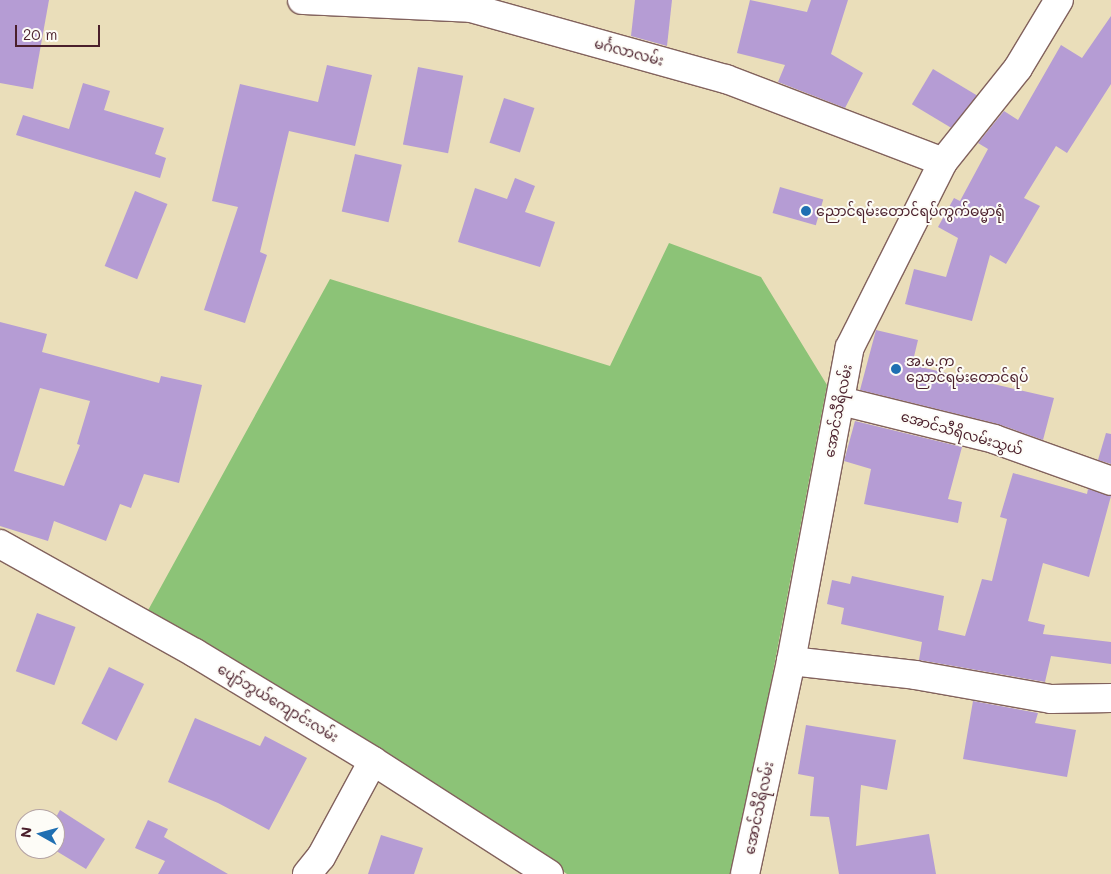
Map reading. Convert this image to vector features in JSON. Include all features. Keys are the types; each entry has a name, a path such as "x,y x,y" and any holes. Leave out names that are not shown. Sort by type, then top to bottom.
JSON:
{"street":[{"name":"မင်္ဂလာလမ်း","path":"302,0 471,8 726,79 943,162"},
{"name":"အောင်သီရိလမ်း","path":"745,874 791,661 850,347 943,162 1018,68 1060,0"},
{"name":"အောင်သီရိလမ်းသွယ်","path":"840,401 994,440 1111,481"},
{"name":"ပျော်ဘွယ်ကျောင်းလမ်း","path":"0,544 195,653 373,761 549,874"},
{"path":"791,661 915,675 1052,699 1111,698"},
{"path":"308,874 321,857 373,761"}],"green space":[{"path":"669,243 761,277 827,385 735,874 567,874 489,820 146,614 330,279 610,366"}],"building":[{"path":"0,0 49,0 33,89 0,83"},
{"path":"635,0 672,0 667,46 631,36"},
{"path":"750,0 807,12 811,0 848,0 831,54 863,73 845,108 778,82 785,65 737,53"},
{"path":"1111,16 1111,84 1067,153 1056,146 1024,198 1040,206 1006,264 990,255 972,321 905,304 914,269 946,277 958,238 938,227 954,198 960,201 988,149 978,143 1004,111 1018,120 1061,45 1082,58"},
{"path":"327,65 372,75 355,146 289,131 260,252 267,255 245,323 204,310 238,207 212,201 240,84 318,102"},
{"path":"418,67 463,76 448,153 403,145"},
{"path":"933,69 977,95 956,130 912,104"},
{"path":"83,83 110,91 104,110 164,128 155,154 166,158 160,178 16,135 23,115 69,129"},
{"path":"504,98 534,108 520,153 489,143"},
{"path":"355,154 402,165 388,222 342,211"},
{"path":"515,178 535,186 525,212 555,222 540,267 458,242 475,188 507,199"},
{"path":"780,187 823,199 816,225 773,213"},
{"path":"135,191 167,204 137,279 105,266"},
{"path":"0,322 47,334 42,352 159,383 161,376 202,385 179,483 144,474 131,508 120,504 106,541 54,521 48,541 0,526","holes":["40,388 90,401 77,444 80,445 64,486 14,471"]},
{"path":"876,330 918,340 912,365 1054,398 1043,440 998,424 860,390"},
{"path":"855,421 962,447 948,499 962,502 958,523 864,504 871,469 844,461"},
{"path":"1106,433 1111,434 1111,464 1098,460"},
{"path":"1013,473 1087,494 1088,489 1111,496 1089,577 1043,563 1028,621 1045,625 1043,634 1111,642 1111,664 1051,656 1045,682 919,660 922,642 841,624 844,608 827,604 832,580 850,584 852,576 944,596 938,630 965,636 982,579 992,581 1007,519 1000,517"},
{"path":"37,613 76,627 54,685 16,671"},
{"path":"109,667 144,684 116,741 81,724"},
{"path":"973,701 1038,713 1035,723 1076,730 1067,777 963,759"},
{"path":"195,718 260,746 265,736 307,758 269,830 218,803 168,782"},
{"path":"806,725 896,740 887,790 861,785 856,846 929,834 936,874 839,874 829,817 810,816 814,777 798,774"},
{"path":"65,813 105,839 86,869 65,856"},
{"path":"148,820 168,829 164,837 228,874 158,874 165,861 135,848"},
{"path":"381,835 423,848 414,874 368,874"}],"place":[{"name":"ညောင်ရမ်းတောင်ရပ်ကွက်ဓမ္မာရုံ","path":"806,211"},
{"name":"အ.မ.က ညောင်ရမ်းတောင်ရပ်","path":"896,369"}]}
